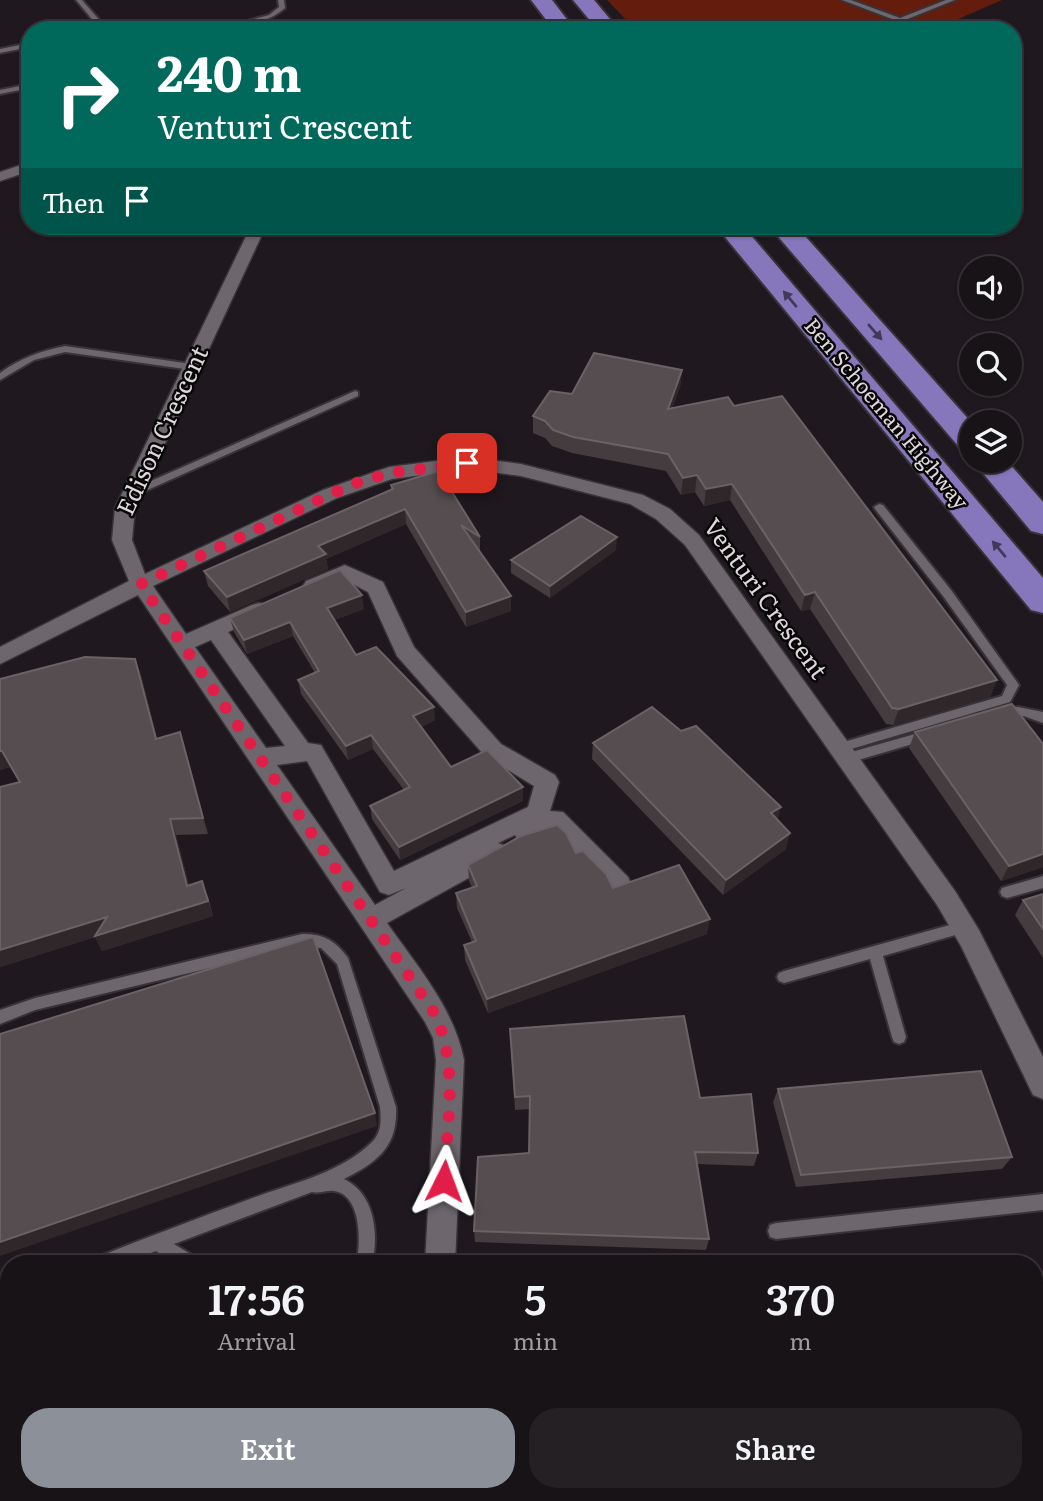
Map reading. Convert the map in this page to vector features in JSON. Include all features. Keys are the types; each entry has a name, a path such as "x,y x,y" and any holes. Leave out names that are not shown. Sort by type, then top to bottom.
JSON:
{"highway":[{"path":"541,0 558,21"},
{"path":"583,0 601,21"},
{"name":"Ben Schoeman Highway","path":"737,235 1043,601"},
{"name":"Ben Schoeman Highway","path":"790,235 959,427"},
{"name":"Ben Schoeman Highway","path":"999,473 1043,521"}],"street":[{"path":"0,177 21,169"},
{"name":"Edison Crescent","path":"253,235 130,494 119,530 127,560 141,584 435,1014 446,1038 450,1060 440,1255"},
{"name":"Venturi Crescent","path":"0,656 141,584 330,494 389,473 480,464 593,486 648,505 663,514 692,540 906,838 964,928 1043,1086"},
{"path":"260,758 313,751 389,885 538,813 547,782 493,750 405,651 376,587 345,572 298,593"},
{"path":"182,645 274,603"},
{"path":"215,630 302,752"},
{"path":"371,920 555,818 618,884"}],"lane":[{"path":"79,0 97,21"},
{"path":"252,21 271,16 282,8 281,0"},
{"path":"845,0 900,20 952,0"},
{"path":"0,51 21,47"},
{"path":"0,92 21,88"},
{"path":"0,377 20,361 45,352 65,349 192,368"},
{"path":"130,494 355,394"},
{"path":"845,753 1006,699 1013,685 947,593 879,507"},
{"path":"845,753 1012,711 1035,714 1043,718"},
{"path":"1007,892 1043,882"},
{"path":"784,977 964,928"},
{"path":"0,1017 35,1004 302,940 328,942 343,962 388,1107 389,1128 383,1141 371,1154 304,1187 124,1255"},
{"path":"875,952 899,1037"},
{"path":"304,1187 336,1183 351,1190 360,1207 370,1238 367,1255"},
{"path":"776,1231 1043,1202"},
{"path":"156,1242 177,1255"}],"shaded area":[{"path":"607,0 1002,0 954,21 627,21"}],"building":[{"path":"594,353 682,370 668,409 728,397 734,406 782,396 997,680 899,709 892,708 815,592 805,595 732,484 706,489 697,475 683,478 668,454 573,437 553,430 545,421 533,416 550,391 572,394"},
{"path":"439,471 480,537 461,525 511,596 466,612 405,509 318,546 326,554 227,597 204,571 393,489 391,485"},
{"path":"581,516 617,537 550,586 511,560"},
{"path":"340,570 362,595 327,608 356,655 376,647 434,707 413,716 451,767 487,750 523,787 399,847 370,806 410,787 371,735 346,746 298,680 319,671 290,622 244,640 230,618"},
{"path":"85,657 135,659 156,739 180,732 203,818 170,819 187,886 202,881 208,901 95,936 107,917 0,950 0,787 20,782 0,751 0,679"},
{"path":"1012,704 1043,744 1043,854 1009,866 915,732"},
{"path":"652,707 681,731 696,726 781,807 771,813 790,833 726,880 593,743"},
{"path":"557,825 566,833 576,853 583,851 606,874 613,888 679,865 710,919 487,999 464,945 476,941 456,893 477,886 468,865 521,836"},
{"path":"1043,894 1043,929 1023,900"},
{"path":"313,937 375,1113 0,1242 0,1034"},
{"path":"684,1016 700,1098 751,1094 758,1153 695,1152 709,1239 474,1231 478,1157 529,1153 530,1096 515,1097 510,1029"},
{"path":"981,1071 1012,1157 801,1175 778,1089"}],"route":[{"path":"444,1181 450,1060 446,1038 435,1014 141,584 353,484 389,473 467,463"}]}
